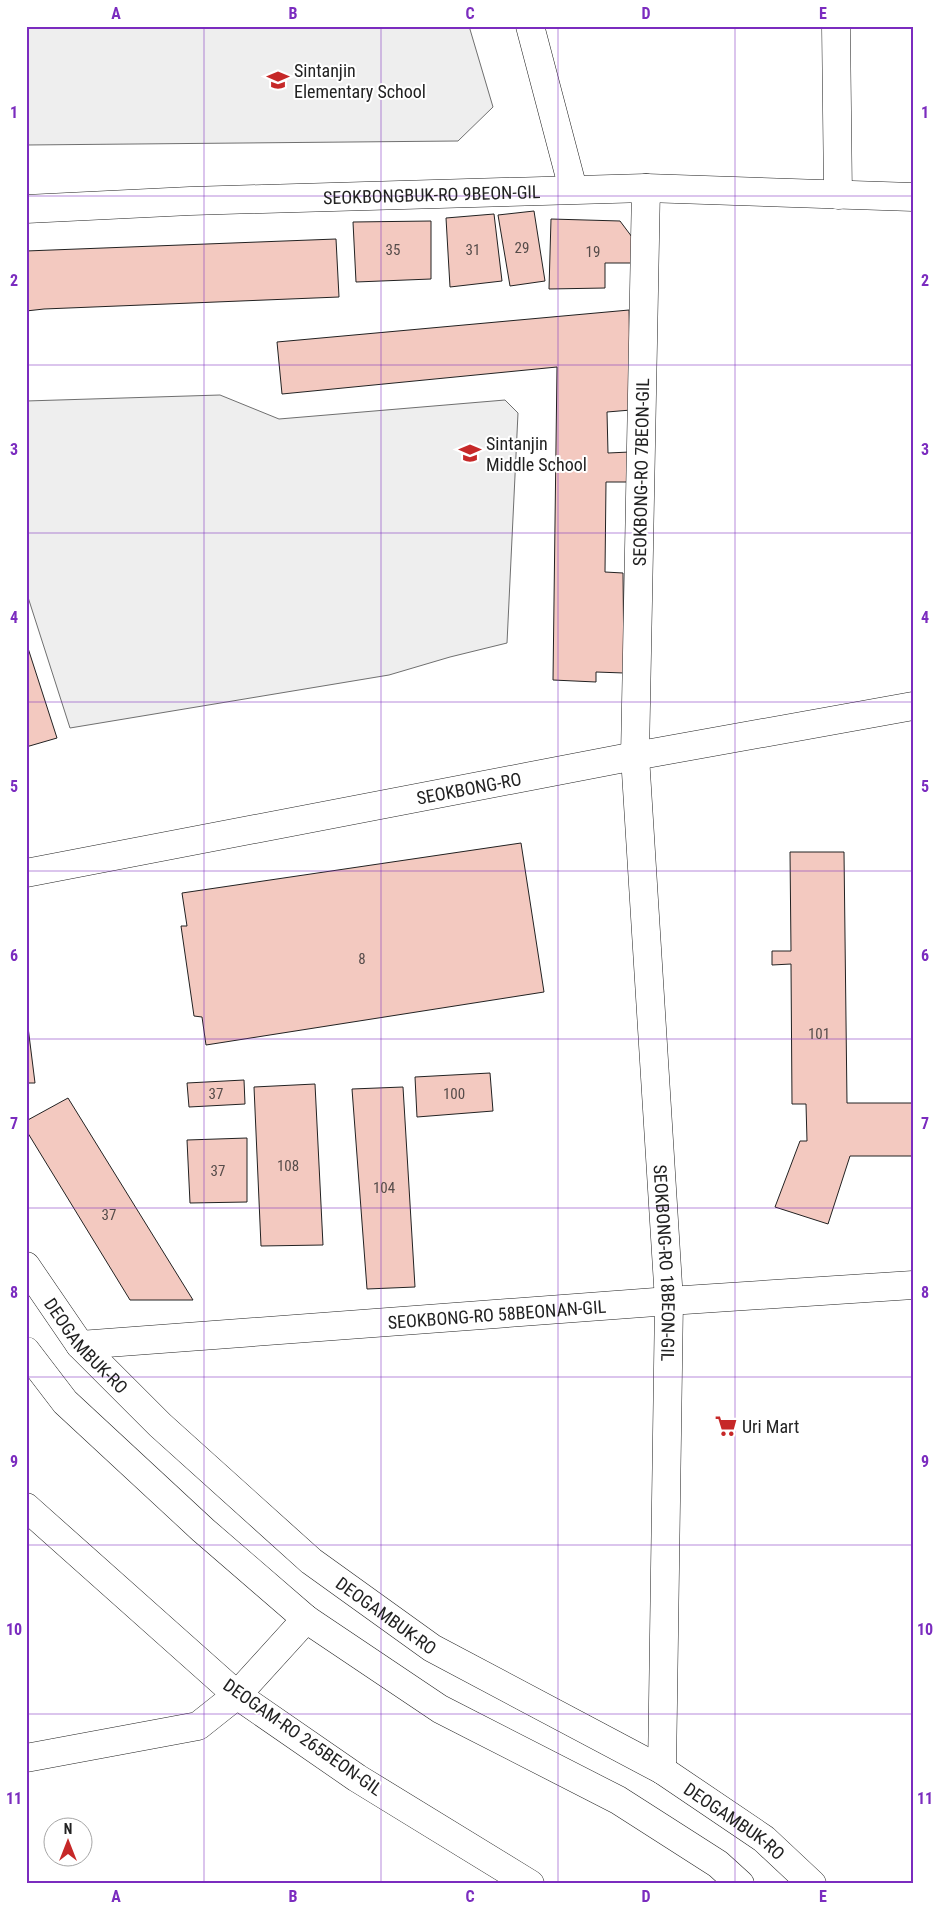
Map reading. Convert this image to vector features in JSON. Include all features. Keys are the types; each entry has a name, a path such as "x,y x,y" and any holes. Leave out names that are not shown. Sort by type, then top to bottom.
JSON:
{"street":[{"path":"530,26 573,189"},
{"path":"836,26 838,196"},
{"name":"SEOKBONGBUK-RO 9BEON-GIL","path":"26,209 190,200 646,188 838,196 913,197"},
{"name":"SEOKBONG-RO 7BEON-GIL","path":"635,756 646,188"},
{"name":"SEOKBONG-RO","path":"26,872 635,756 913,706"},
{"name":"SEOKBONG-RO 18BEON-GIL","path":"635,756 669,1301 662,1770"},
{"name":"DEOGAMBUK-RO","path":"26,1266 80,1345 160,1425 311,1561 432,1648 662,1770 764,1839 812,1884"},
{"name":"SEOKBONG-RO 58BEONAN-GIL","path":"80,1345 669,1301 913,1285"},
{"path":"26,1351 65,1402 203,1530 306,1619 440,1709 618,1800 718,1864 740,1884"},
{"name":"DEOGAM-RO 265BEON-GIL","path":"26,1506 237,1695 357,1778 530,1884"},
{"path":"26,1758 198,1726 237,1695 306,1619"}],"shaded area":[{"name":"Sintanjin Elementary School","path":"26,26 469,26 493,107 458,141 26,145"},
{"path":"220,395 279,419 505,400 518,413 507,643 389,675 70,728 26,591 26,401"}],"building":[{"path":"534,211 545,281 510,286 498,215"},
{"path":"494,214 502,281 450,287 446,218"},
{"path":"551,219 620,221 635,241 636,263 605,263 605,288 549,289"},
{"path":"431,221 431,279 356,282 353,222"},
{"path":"336,239 339,297 26,311 26,251"},
{"path":"629,310 631,410 607,412 608,453 630,452 631,482 606,482 605,572 623,573 624,673 596,672 596,682 553,680 557,367 282,394 277,342"},
{"path":"26,642 57,738 26,747"},
{"path":"521,843 544,992 206,1045 202,1017 194,1016 181,926 187,926 182,893"},
{"path":"790,852 844,852 847,1103 913,1103 913,1156 850,1156 828,1224 775,1207 800,1141 807,1141 806,1104 792,1104 791,964 772,965 772,951 791,951"},
{"path":"26,1011 35,1083 26,1083"},
{"path":"490,1073 493,1111 417,1117 415,1077"},
{"path":"244,1080 245,1104 189,1107 187,1083"},
{"path":"315,1084 323,1245 261,1246 254,1087"},
{"path":"403,1087 415,1287 367,1289 352,1089"},
{"path":"68,1098 193,1300 130,1300 26,1130 26,1121"},
{"path":"247,1138 247,1202 190,1203 187,1140"}],"place":[{"name":"Sintanjin Elementary School","path":"278,80"},
{"name":"Sintanjin Middle School","path":"470,453"},
{"name":"Uri Mart","path":"726,1426"}]}
